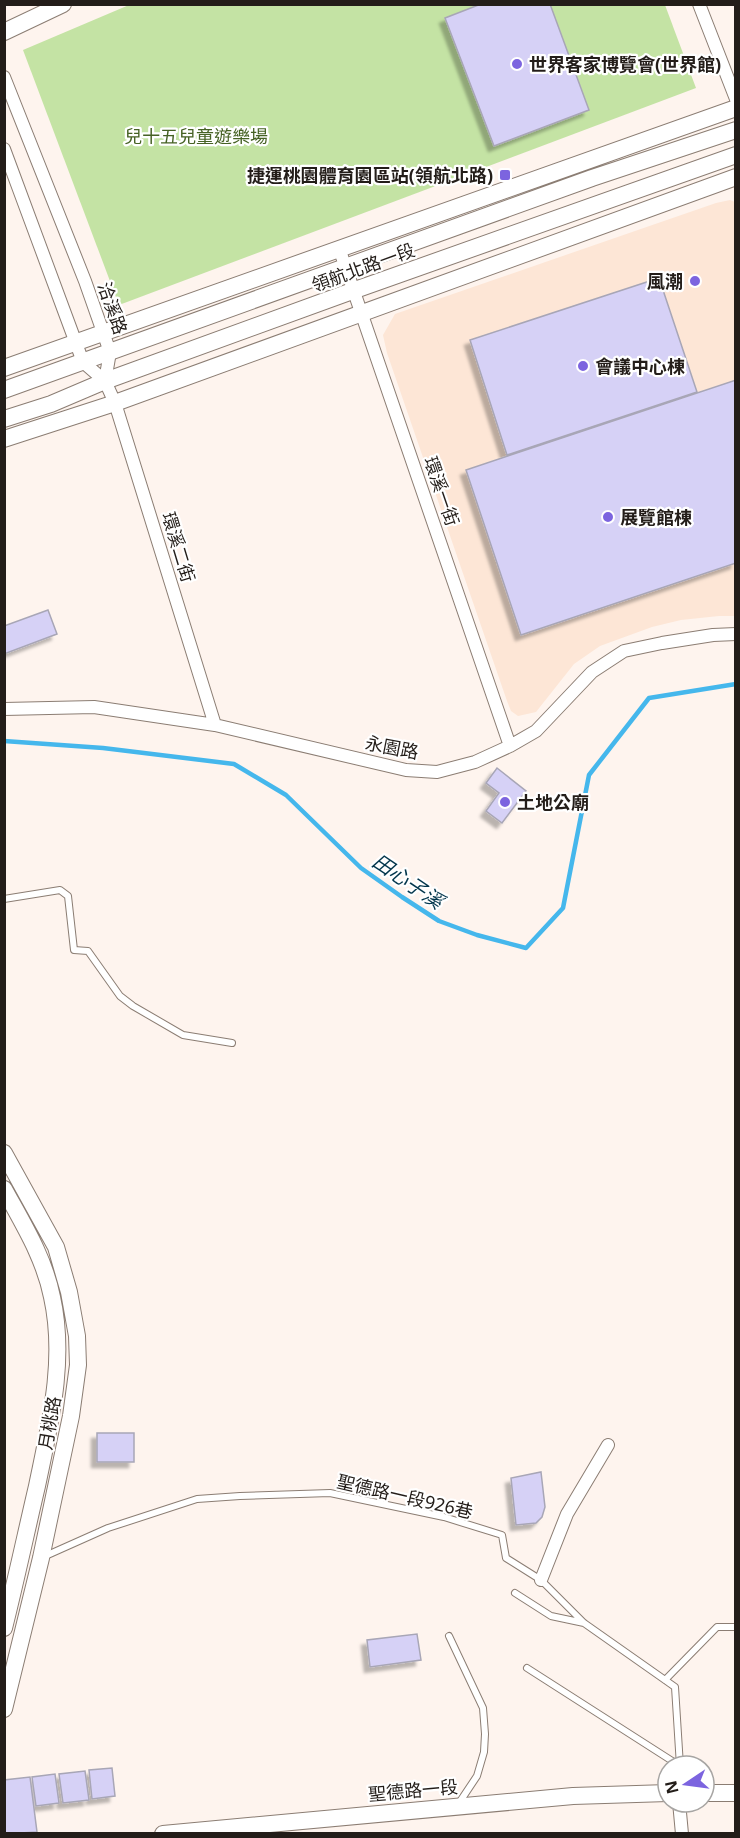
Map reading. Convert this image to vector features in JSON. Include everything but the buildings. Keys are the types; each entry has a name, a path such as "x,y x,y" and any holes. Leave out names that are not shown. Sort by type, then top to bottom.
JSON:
{"street":[{"path":"4,32 63,4"},
{"path":"699,4 735,99"},
{"name":"洽溪路","path":"4,77 85,280 110,352 105,381"},
{"name":"領航北路一段","path":"4,368 735,108"},
{"name":"領航北路一段","path":"4,390 592,178 735,130"},
{"path":"4,149 83,362 105,381"},
{"name":"領航北路一段","path":"4,419 51,404 105,381 355,290 735,155"},
{"path":"4,439 115,403 735,177"},
{"name":"環溪一街","path":"339,248 510,746"},
{"name":"環溪二街","path":"105,381 115,403 215,725"},
{"name":"永園路","path":"4,710 94,707 215,725 406,770 436,772 475,762 536,731 592,672 624,651 713,635 735,634"},
{"name":"月桃路","path":"4,1153 56,1247 69,1292 77,1336 78,1365 71,1416 41,1558 4,1709"},
{"name":"月桃路","path":"4,1189 40,1255 52,1296 57,1335 57,1378 52,1417 4,1628"},
{"path":"541,1580 567,1514 608,1445"},
{"name":"聖德路一段","path":"163,1833 573,1796 656,1793"},
{"path":"716,1793 735,1793"},
{"path":"680,1814 682,1833"}],"lane":[{"path":"4,898 60,890 68,896 74,950 88,951 120,996 183,1035 232,1043"},
{"name":"聖德路一段926巷","path":"41,1558 108,1528 197,1499 330,1493 444,1517 502,1535 506,1558 541,1580 584,1623 665,1680"},
{"name":"聖德路一段926巷","path":"515,1593 552,1616 584,1623"},
{"path":"679,1754 675,1687 665,1680 717,1627 735,1627"},
{"path":"449,1636 483,1708 485,1734 484,1752 477,1776 457,1806"},
{"path":"527,1668 661,1754"}],"shaded area":[{"path":"730,200 735,202 735,616 681,620 652,627 600,646 574,664 536,712 518,716 511,711 507,701 387,353 383,335 395,314"}],"green space":[{"name":"兒十五兒童遊樂場","path":"129,5 665,5 696,88 119,305 23,50"}],"waterway":[{"name":"田心子溪","path":"4,741 103,748 234,764 286,795 361,868 439,921 477,935 526,948 563,908 589,775 649,698 736,684"}],"place":[{"name":"世界客家博覽會(世界館)","path":"517,64"},
{"name":"捷運桃園體育園區站(領航北路)","path":"505,175"},
{"name":"風潮","path":"695,281"},
{"name":"會議中心棟","path":"583,366"},
{"name":"展覽館棟","path":"608,517"},
{"name":"土地公廟","path":"505,802"}]}
